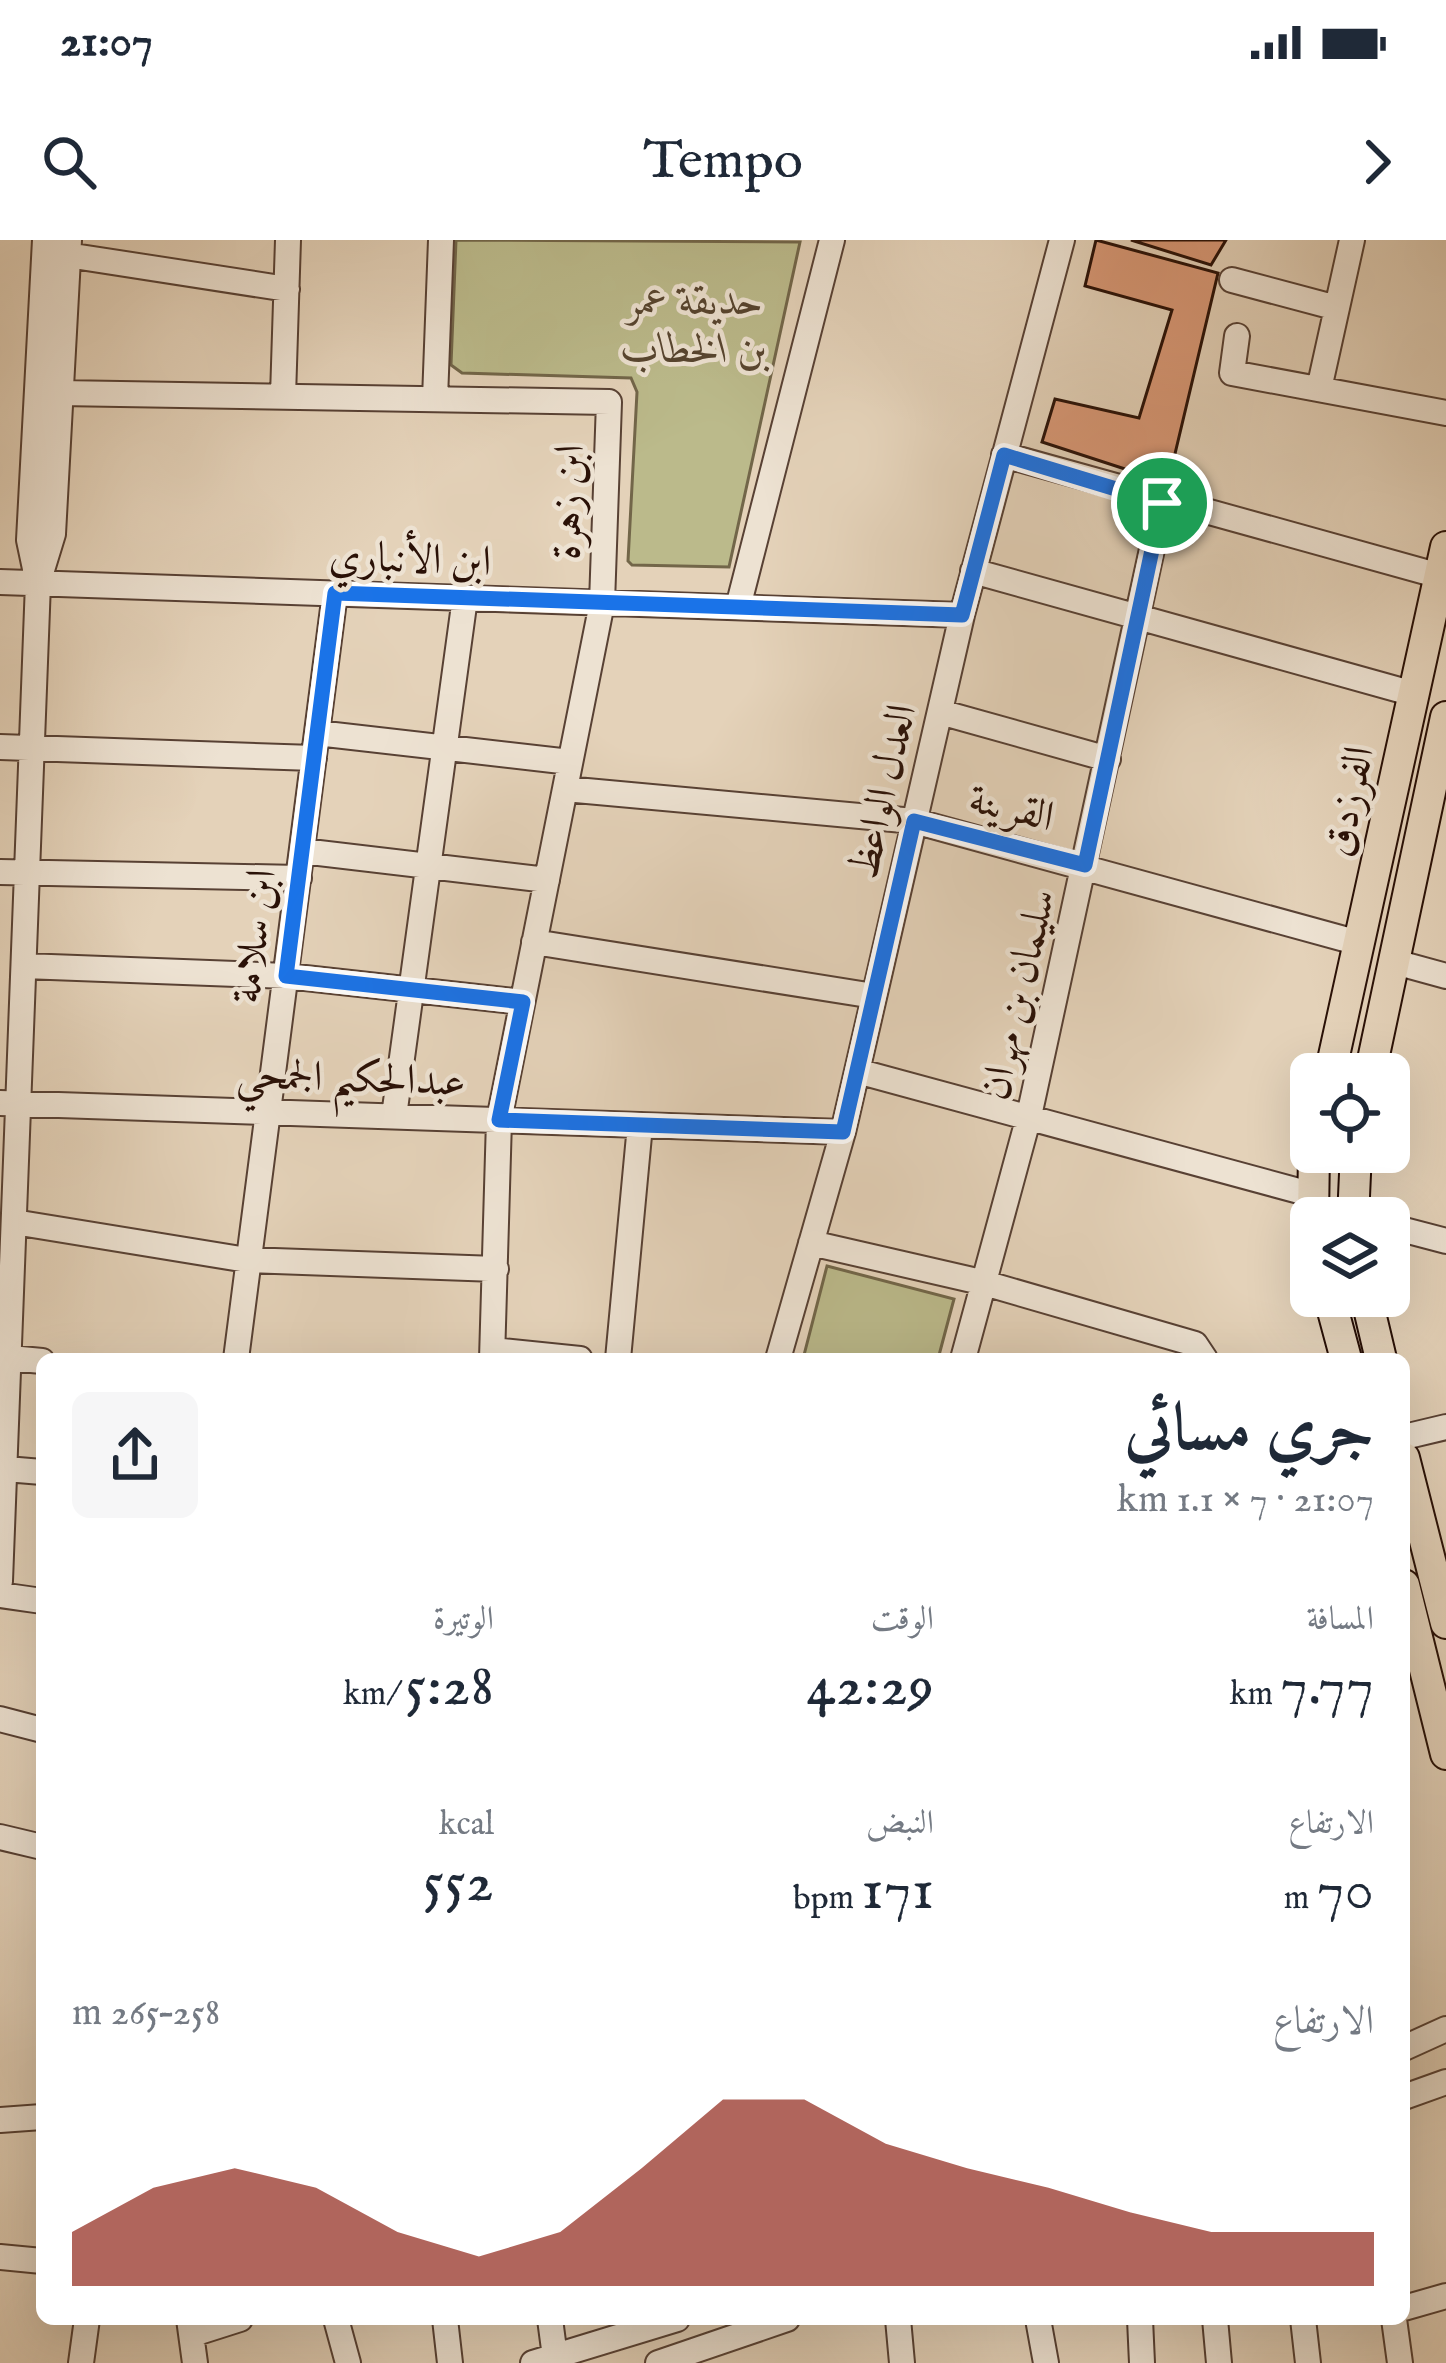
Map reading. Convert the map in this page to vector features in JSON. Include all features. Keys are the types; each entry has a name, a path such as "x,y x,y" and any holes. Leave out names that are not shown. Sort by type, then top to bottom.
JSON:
{"main road":[{"name":"الفرزدق","path":"1335,1053 1443,561"},
{"name":"الفرزدق","path":"1375,1053 1446,717"},
{"path":"1334,1317 1341,1353"},
{"path":"1371,1317 1380,1353"},
{"path":"1410,1482 1446,1623"},
{"path":"1410,1609 1446,1754"}],"street":[{"path":"38,583 29,540 45,240"},
{"path":"283,396 289,240"},
{"path":"436,399 441,240"},
{"name":"العدل الواعظ","path":"780,1353 843,1132 962,615 1062,240"},
{"path":"1319,389 1352,240"},
{"path":"738,607 830,241"},
{"path":"0,1581 9,1103 24,966 38,583 52,534 68,248 286,289"},
{"path":"1232,280 1337,308"},
{"path":"1237,337 1232,373 1446,413"},
{"name":"ابن زهرة","path":"60,393 609,402 602,603 499,1120 492,1353"},
{"path":"1004,455 1162,503 1443,561"},
{"name":"سليمان بن مهران","path":"964,1353 1029,1116 1162,503"},
{"path":"973,571 1414,694"},
{"name":"ابن الأنباري","path":"0,582 962,615"},
{"name":"ابن سلامة","path":"237,1353 335,593"},
{"path":"394,1116 465,598"},
{"path":"940,712 1108,760"},
{"path":"0,747 442,747 570,762"},
{"name":"القرينة","path":"565,789 914,821 1359,943"},
{"path":"302,851 547,880"},
{"path":"0,872 299,878"},
{"path":"534,942 874,995"},
{"path":"1395,962 1446,976"},
{"path":"24,966 286,976 523,1002"},
{"path":"857,1071 1029,1116 1290,1199"},
{"name":"عبدالحكيم الجمحي","path":"9,1103 843,1132"},
{"path":"619,1353 640,1125"},
{"path":"1410,1232 1446,1241"},
{"path":"9,1237 247,1260 496,1269"},
{"path":"812,1243 981,1282 1196,1344 1201,1353"},
{"path":"6,1370 36,1362"},
{"path":"1410,1435 1444,1421"},
{"path":"4,1481 36,1473"},
{"path":"0,1595 36,1600"},
{"path":"0,1719 36,1728"},
{"path":"0,1837 36,1845"},
{"path":"1410,2045 1446,2030"},
{"path":"1410,2095 1446,2082"},
{"path":"0,2120 36,2117"},
{"path":"0,2257 36,2260"},
{"path":"1410,2306 1446,2296"},
{"path":"81,2363 86,2325"},
{"path":"338,2325 348,2363"},
{"path":"446,2325 450,2363"},
{"path":"549,2325 544,2360 653,2325"},
{"path":"658,2363 683,2359 771,2325"},
{"path":"899,2325 902,2363"},
{"path":"1040,2325 1046,2363"},
{"path":"1140,2325 1142,2363"},
{"path":"1216,2325 1219,2363"},
{"path":"1304,2325 1308,2363"},
{"path":"1395,2325 1400,2363"},
{"path":"191,2326 195,2363"}],"green space":[{"name":"حديقة عمر بن الخطاب","path":"456,240 800,242 729,567 632,565 628,561 637,392 631,378 462,373 451,365"},
{"path":"827,1266 954,1299 940,1353 805,1353"}],"building":[{"path":"1096,240 1218,273 1168,483 1042,442 1055,399 1139,418 1172,310 1085,286"},
{"path":"1131,240 1226,240 1211,265"}],"route":[{"path":"1004,455 1162,503 1085,865 914,821 843,1132 499,1120 523,1002 286,976 335,593 962,615 1004,455"}]}
